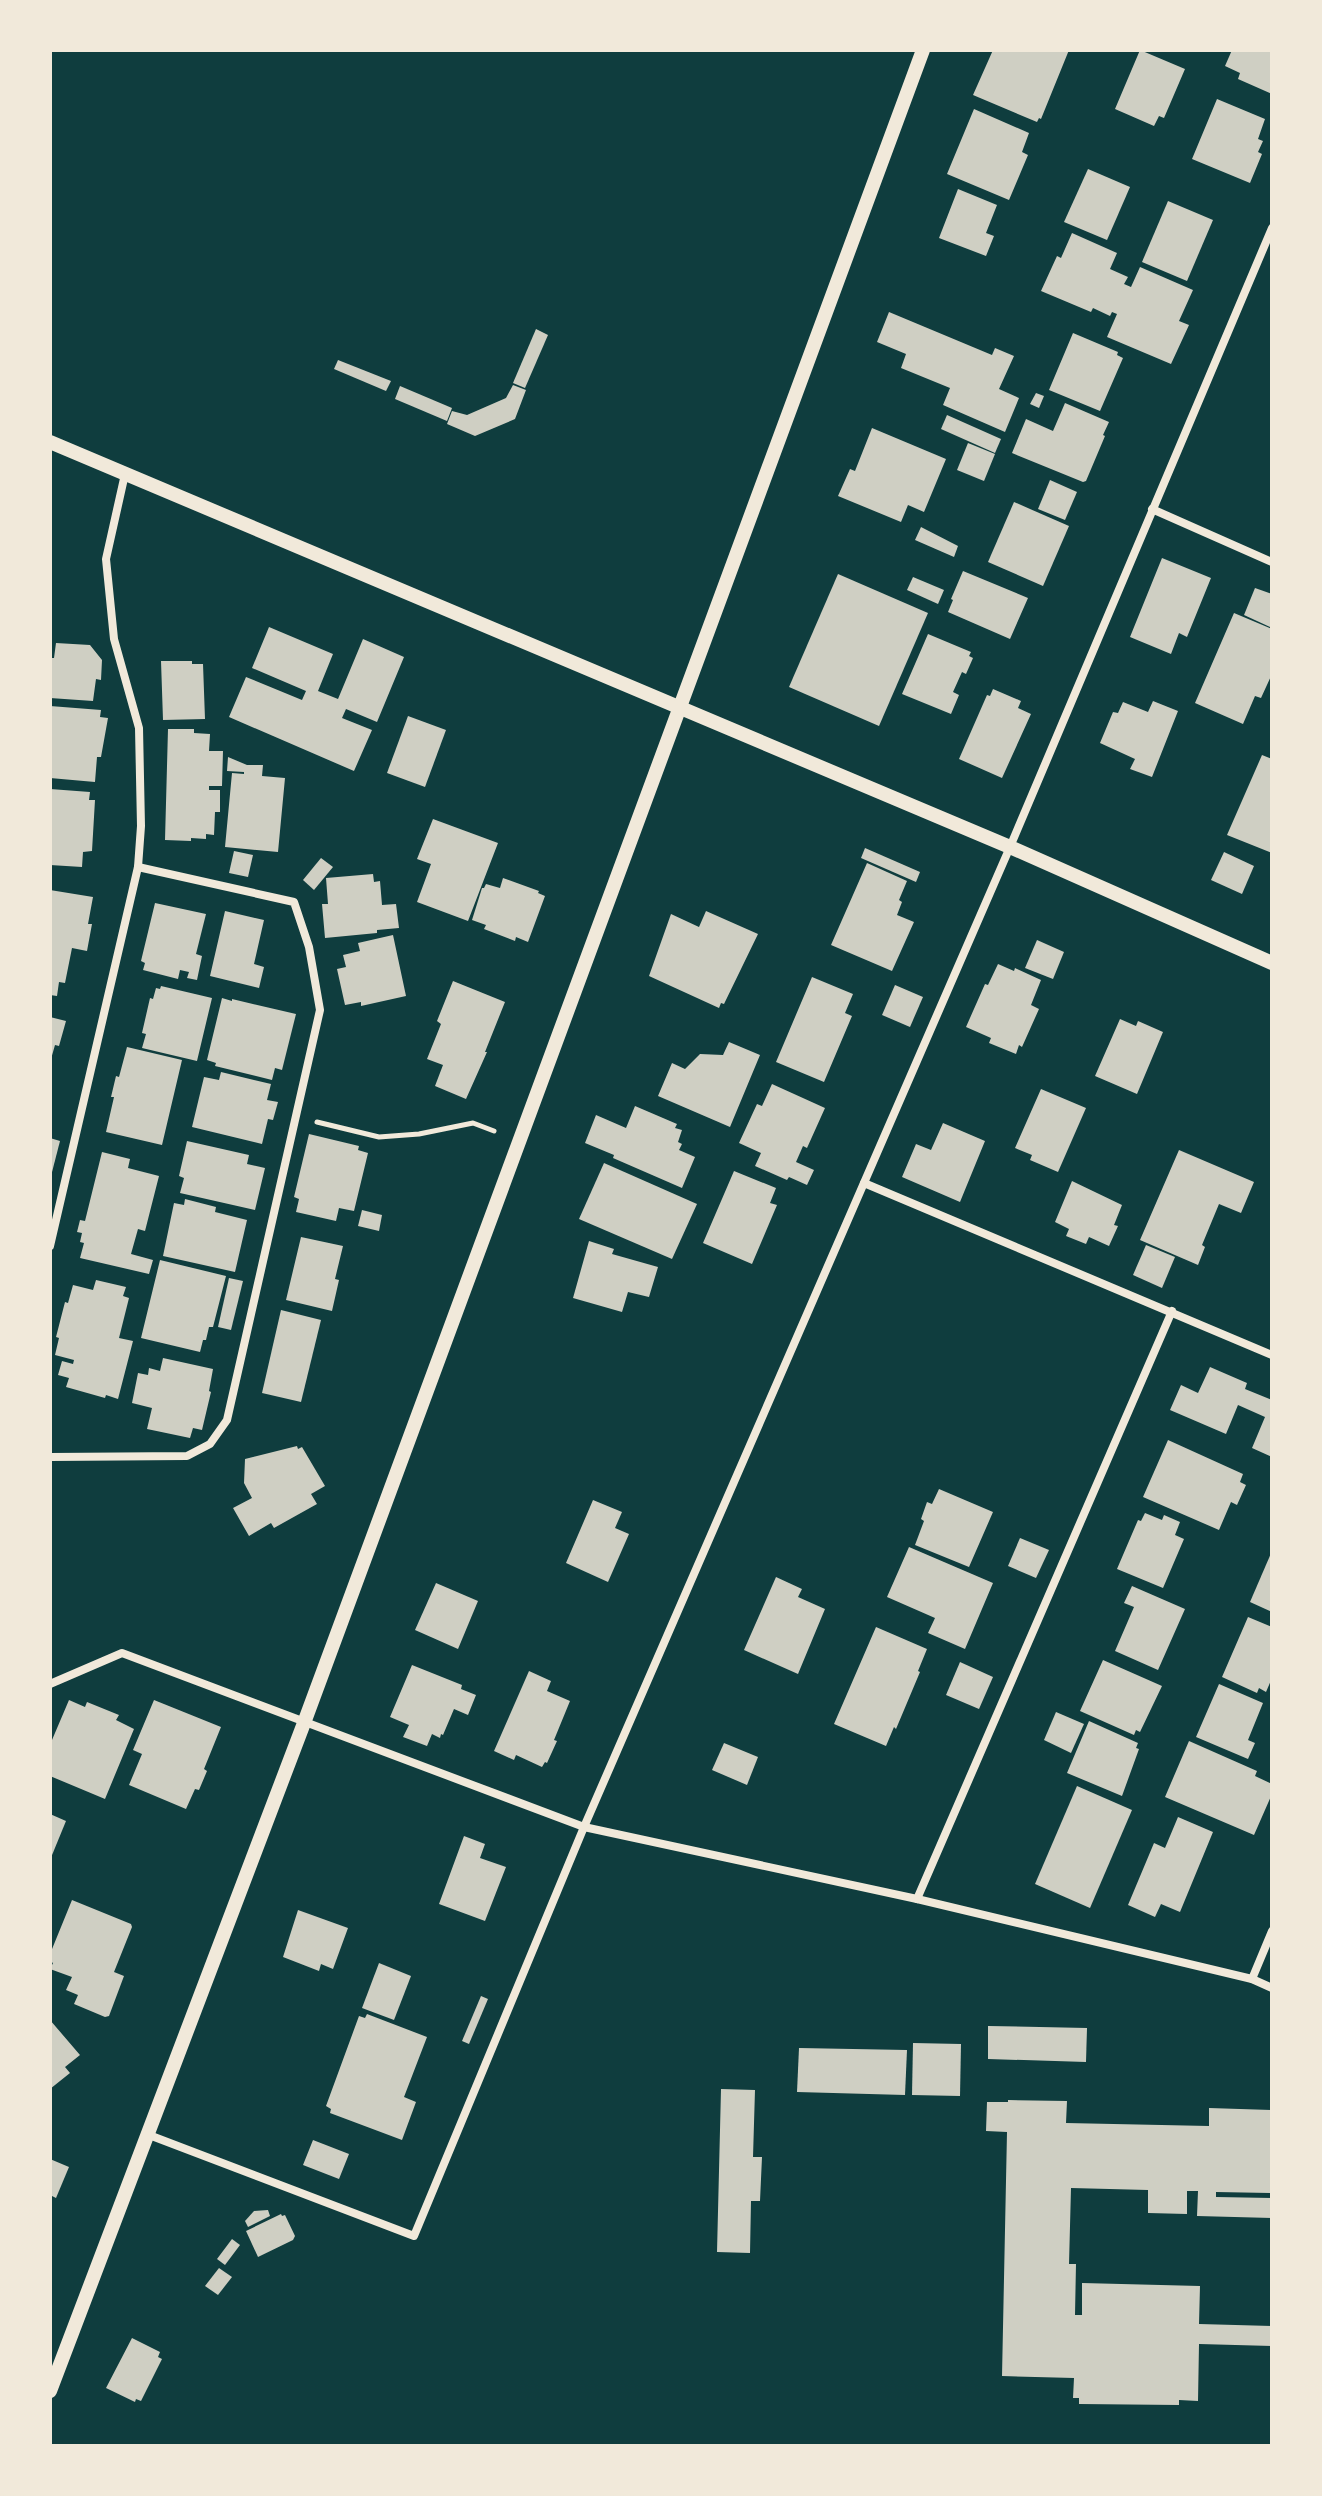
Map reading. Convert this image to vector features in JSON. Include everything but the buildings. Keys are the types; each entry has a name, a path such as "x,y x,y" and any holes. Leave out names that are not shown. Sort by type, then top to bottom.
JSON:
{"street":[{"path":"50,2391 304,1723 923,50"},
{"path":"149,2135 414,2236 584,1827 1010,847 1272,228"},
{"path":"50,442 1010,847 1272,963"},
{"path":"50,1246 138,867 141,826 139,728 114,639 106,559 125,474"},
{"path":"1152,509 1272,562"},
{"path":"50,1457 187,1456 210,1444 227,1420 320,1010 309,947 294,902 138,867"},
{"path":"864,1183 1272,1355"},
{"path":"917,1899 1172,1311"},
{"path":"50,1684 122,1653 584,1827 917,1899 1252,1979 1272,1988"},
{"path":"1252,1979 1272,1931"}],"path":[{"path":"296,1117 379,1137 419,1134 473,1123 519,1140"}]}
